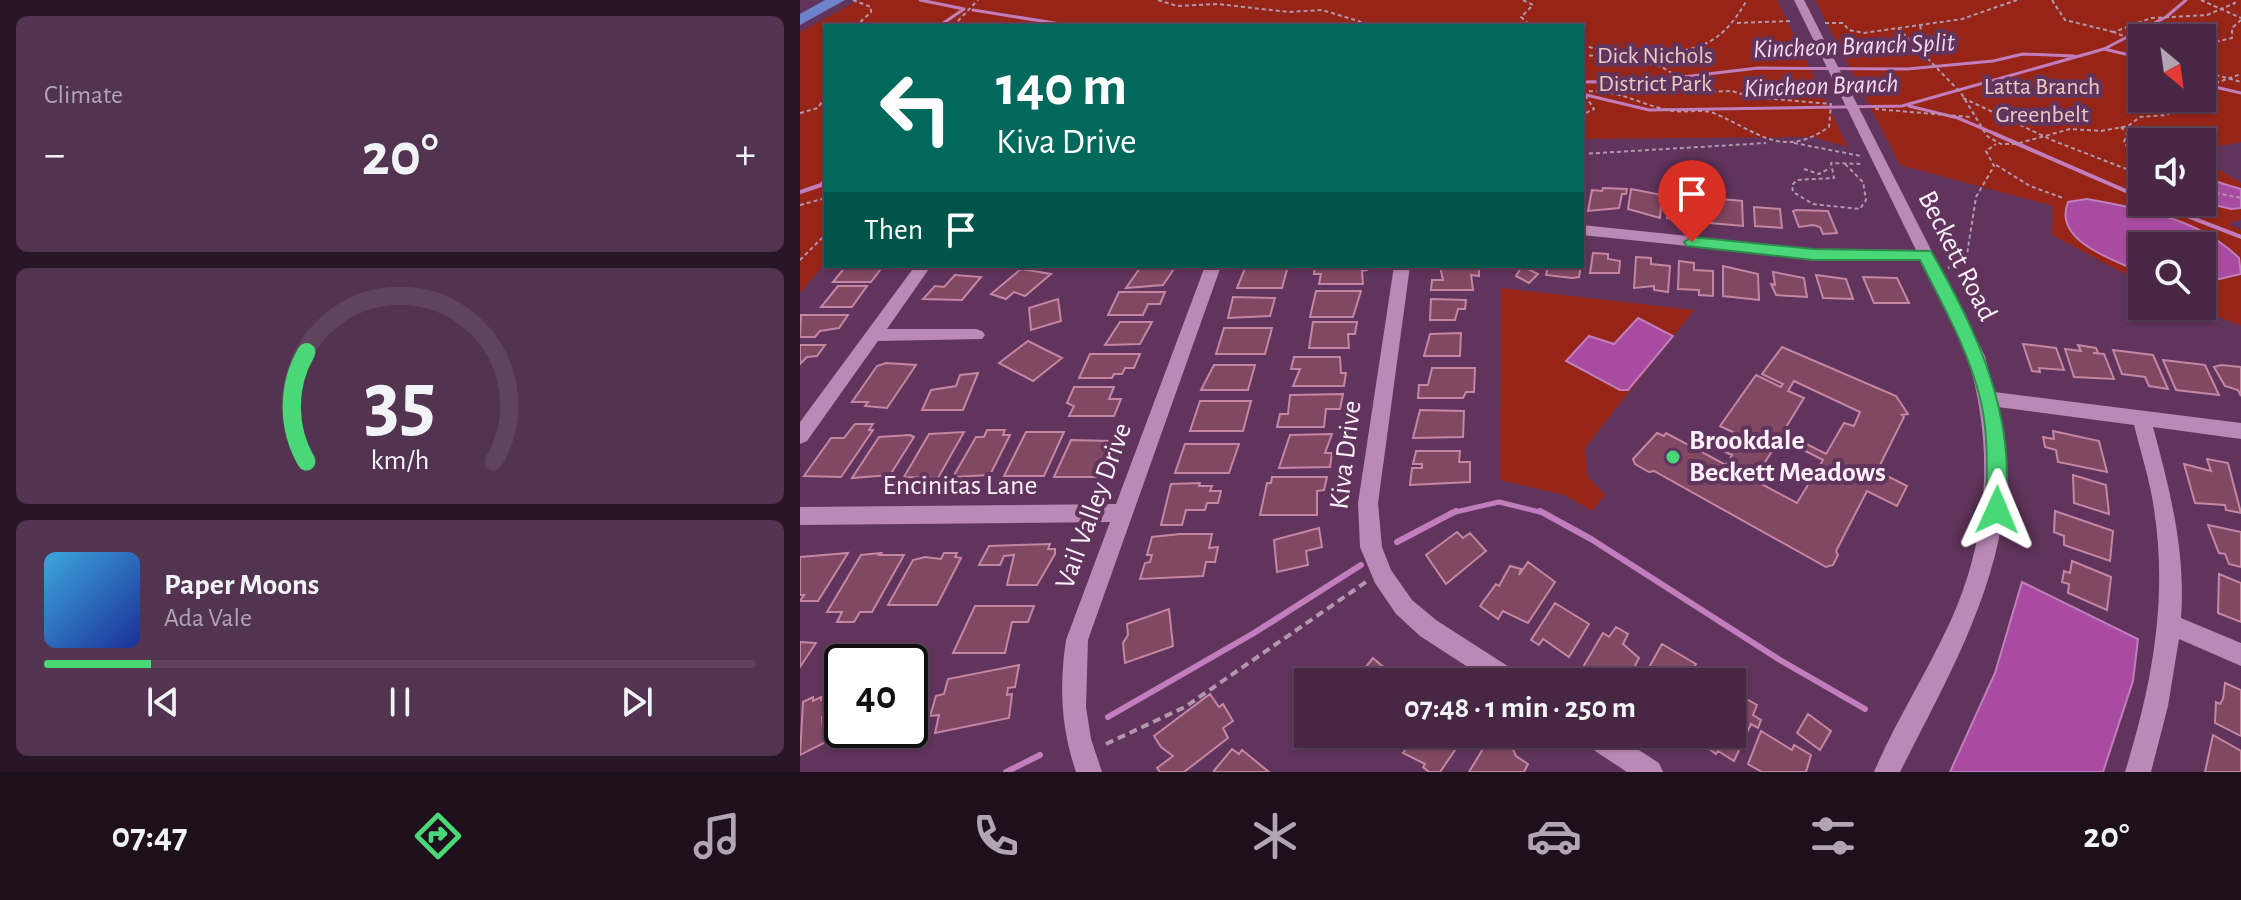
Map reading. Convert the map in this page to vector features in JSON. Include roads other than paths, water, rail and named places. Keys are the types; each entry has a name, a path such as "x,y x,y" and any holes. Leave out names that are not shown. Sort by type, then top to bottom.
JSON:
{"highway":[{"path":"800,20 837,0"}],"street":[{"name":"Beckett Road","path":"1799,0 1976,356 1990,399 1997,461 1997,510 1981,581 1887,772"},
{"path":"1584,230 1813,254 1925,255"},
{"path":"800,436 922,268"},
{"name":"Vail Valley Drive","path":"1089,772 1077,734 1072,677 1077,640 1088,600 1212,268"},
{"name":"Kiva Drive","path":"1402,268 1368,503 1371,547 1381,572 1404,607 1428,628 1490,668"},
{"path":"874,335 976,335"},
{"path":"1990,399 2241,431"},
{"path":"2138,772 2164,684 2172,625 2172,572 2164,507 2142,419"},
{"name":"Encinitas Lane","path":"800,516 1120,513"},
{"path":"2172,625 2241,655"},
{"path":"1613,748 1650,772"}],"waterway":[{"name":"Kincheon Branch","path":"920,0 964,9 942,24"},
{"name":"Kincheon Branch","path":"2104,49 2166,17 2186,0"},
{"name":"Kincheon Branch","path":"973,10 1060,24"},
{"name":"Kincheon Branch","path":"1584,94 1649,110 1902,106 2104,49"},
{"path":"2104,49 2128,55"},
{"name":"Kincheon Branch Split","path":"1584,82 1649,81 1758,68 1907,69 1993,61 2023,54 2074,56"},
{"path":"2216,87 2241,93"},
{"path":"1909,106 1958,118 2000,136"},
{"path":"1995,134 2128,192"},
{"path":"800,192 824,181"},
{"path":"2187,216 2241,237"},
{"path":"1453,513 1499,502 1543,513"},
{"path":"1397,542 1453,513"},
{"path":"1543,513 1591,539 1780,660 1865,709"},
{"path":"1108,717 1254,633 1361,565"},
{"path":"1006,772 1040,755"}],"place":[{"name":"Brookdale Beckett Meadows","path":"1673,457"}],"park label":[{"name":"Dick Nichols District Park","path":"1655,70"},
{"name":"Latta Branch Greenbelt","path":"2042,101"}]}
